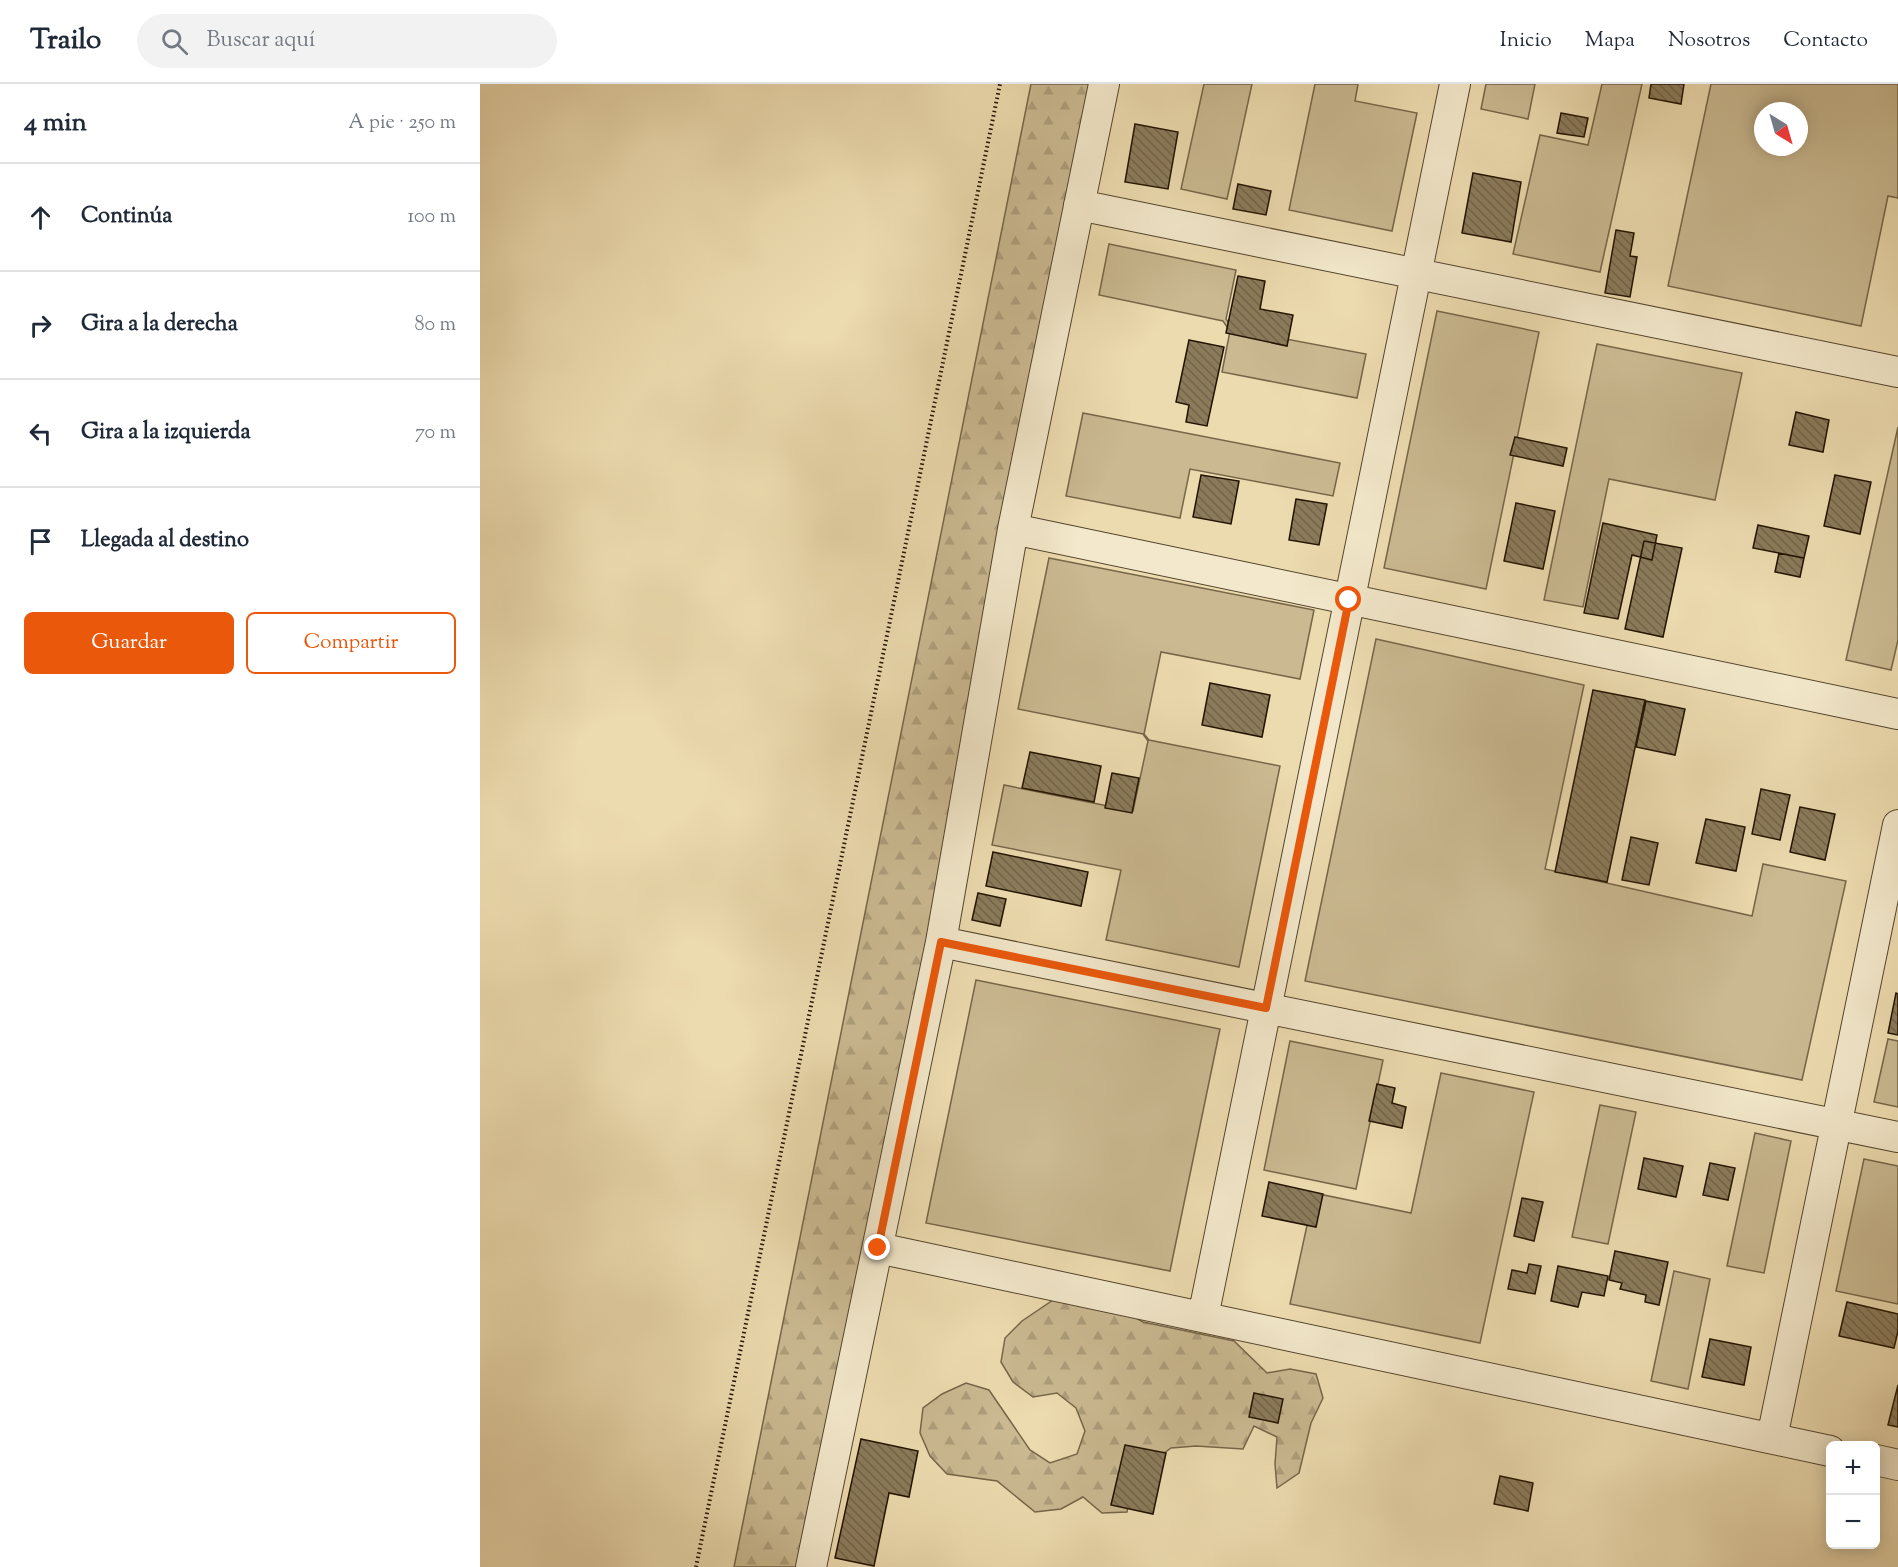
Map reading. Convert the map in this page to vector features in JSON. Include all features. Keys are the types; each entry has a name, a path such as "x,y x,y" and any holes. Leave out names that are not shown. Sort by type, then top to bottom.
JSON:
{"street":[{"path":"811,1567 941,942 1013,529 1104,84"},
{"path":"1203,1317 1455,84"},
{"path":"1079,205 1898,372"},
{"path":"1013,529 1898,714"},
{"path":"1772,1438 1898,825"},
{"path":"941,942 1898,1137"},
{"path":"878,1248 1826,1450"},
{"path":"1880,1461 1898,1465"}],"path":[{"path":"696,1567 1000,84"}],"green space":[{"path":"1031,84 1116,84 811,1567 734,1567"},
{"path":"1204,84 1252,84 1227,199 1181,189"},
{"path":"1315,84 1358,84 1355,101 1417,113 1392,231 1289,210"},
{"path":"1486,84 1535,84 1528,119 1481,109"},
{"path":"1602,84 1642,84 1600,272 1513,254 1540,135 1588,145"},
{"path":"1711,84 1898,84 1898,198 1888,196 1861,326 1668,286"},
{"path":"1109,244 1236,270 1226,319 1233,329 1366,354 1357,398 1222,372 1230,331 1223,321 1099,295"},
{"path":"1437,311 1539,332 1486,589 1384,568"},
{"path":"1597,344 1742,373 1715,500 1609,479 1583,607 1544,600"},
{"path":"1083,413 1340,463 1333,496 1190,469 1180,518 1066,496"},
{"path":"1898,427 1898,640 1891,670 1846,660"},
{"path":"1049,558 1314,610 1300,679 1161,652 1144,734 1149,740 1280,766 1239,967 1106,940 1121,870 992,845 1004,785 1133,811 1148,741 1143,734 1018,709"},
{"path":"1376,639 1584,685 1545,869 1752,916 1763,864 1846,881 1802,1080 1305,981"},
{"path":"976,980 1220,1029 1170,1271 926,1223"},
{"path":"1888,1039 1898,1041 1898,1107 1874,1102"},
{"path":"1290,1041 1383,1060 1356,1189 1264,1170"},
{"path":"1441,1073 1534,1092 1480,1343 1290,1304 1314,1193 1411,1213"},
{"path":"1600,1105 1636,1112 1608,1244 1572,1237"},
{"path":"1755,1133 1791,1141 1764,1273 1727,1266"},
{"path":"1864,1159 1898,1166 1898,1304 1836,1291"},
{"path":"1674,1271 1710,1279 1688,1389 1651,1381"},
{"path":"1087,1291 1143,1322 1234,1341 1267,1373 1290,1369 1316,1374 1323,1398 1311,1423 1299,1473 1277,1488 1275,1464 1277,1437 1254,1426 1243,1449 1196,1446 1171,1448 1150,1464 1131,1485 1127,1512 1102,1513 1083,1497 1061,1509 1035,1512 997,1481 947,1474 930,1456 920,1433 923,1408 942,1394 966,1383 989,1390 1030,1450 1050,1463 1077,1454 1085,1431 1076,1408 1057,1393 1033,1397 1013,1382 1001,1362 1005,1338 1022,1321 1062,1294"}],"building":[{"path":"1651,84 1684,84 1681,104 1649,98"},
{"path":"1561,113 1588,118 1584,137 1557,133"},
{"path":"1135,124 1178,132 1168,189 1125,182"},
{"path":"1473,173 1521,182 1511,242 1462,233"},
{"path":"1238,184 1271,191 1266,215 1233,209"},
{"path":"1616,230 1634,233 1630,256 1637,257 1630,297 1605,293"},
{"path":"1238,276 1265,281 1260,309 1293,315 1287,346 1226,333"},
{"path":"1189,340 1224,347 1207,426 1186,422 1189,405 1176,402"},
{"path":"1796,412 1829,420 1823,452 1789,445"},
{"path":"1515,437 1567,448 1563,466 1510,455"},
{"path":"1201,475 1239,481 1231,524 1193,517"},
{"path":"1835,475 1871,482 1860,534 1824,526"},
{"path":"1296,499 1327,504 1319,545 1289,540"},
{"path":"1516,503 1555,511 1543,569 1504,561"},
{"path":"1603,523 1657,535 1652,560 1632,555 1618,619 1584,613"},
{"path":"1758,525 1809,536 1804,558 1753,548"},
{"path":"1644,541 1682,548 1663,637 1625,629"},
{"path":"1779,553 1804,558 1800,577 1775,572"},
{"path":"1210,683 1270,695 1262,737 1202,725"},
{"path":"1593,690 1645,700 1607,882 1555,872"},
{"path":"1646,701 1685,709 1675,755 1636,747"},
{"path":"1030,752 1101,766 1094,802 1022,788"},
{"path":"1112,773 1139,778 1132,813 1105,808"},
{"path":"1761,789 1790,795 1780,840 1752,834"},
{"path":"1800,807 1835,814 1825,860 1790,852"},
{"path":"1706,819 1745,827 1736,871 1696,863"},
{"path":"1631,837 1658,843 1649,885 1622,880"},
{"path":"993,852 1088,872 1081,906 986,886"},
{"path":"978,893 1006,899 1000,926 972,920"},
{"path":"1896,993 1898,994 1898,1035 1888,1033"},
{"path":"1377,1084 1395,1088 1392,1103 1406,1107 1402,1128 1369,1121"},
{"path":"1644,1158 1683,1166 1676,1197 1638,1189"},
{"path":"1710,1163 1735,1168 1728,1200 1703,1195"},
{"path":"1269,1182 1323,1194 1316,1227 1262,1216"},
{"path":"1522,1198 1543,1202 1534,1241 1514,1236"},
{"path":"1615,1251 1668,1262 1659,1305 1645,1302 1646,1295 1620,1289 1622,1283 1609,1280"},
{"path":"1529,1264 1541,1266 1535,1294 1508,1289 1512,1270 1527,1273"},
{"path":"1558,1266 1608,1276 1604,1296 1582,1292 1578,1307 1551,1301"},
{"path":"1847,1302 1898,1314 1898,1331 1894,1348 1839,1336"},
{"path":"1710,1339 1751,1347 1744,1385 1702,1377"},
{"path":"1898,1385 1898,1427 1888,1425"},
{"path":"1254,1393 1283,1399 1278,1423 1249,1417"},
{"path":"861,1439 918,1451 909,1497 889,1493 874,1566 835,1558"},
{"path":"1125,1445 1166,1453 1153,1514 1111,1505"},
{"path":"1500,1476 1533,1483 1528,1511 1494,1504"}],"route":[{"path":"878,1248 941,942 1266,1008 1349,600"}]}
